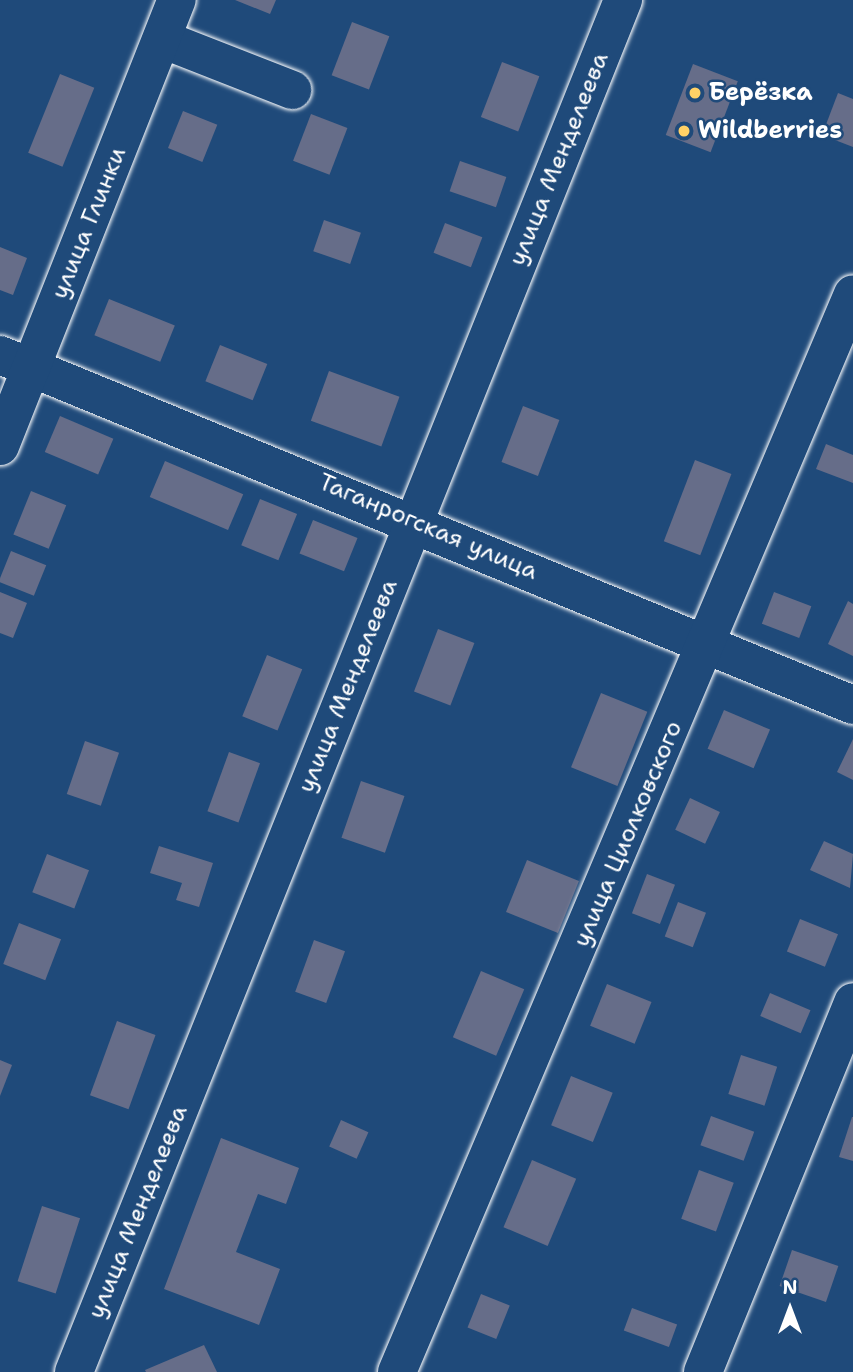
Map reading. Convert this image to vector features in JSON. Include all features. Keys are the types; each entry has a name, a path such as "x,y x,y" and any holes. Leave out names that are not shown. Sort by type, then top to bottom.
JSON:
{"street":[{"name":"улица Глинки","path":"0,446 16,361 162,39 177,0"},
{"name":"улица Менделеева","path":"74,1372 623,0"},
{"path":"162,39 292,90"},
{"name":"улица Циолковского","path":"397,1372 709,646 853,294"},
{"name":"Таганрогская улица","path":"16,361 414,520 853,705"},
{"path":"703,1372 853,1002"}],"building":[{"path":"235,0 276,0 270,14"},
{"path":"352,22 389,36 369,90 332,75"},
{"path":"502,62 539,76 518,131 481,117"},
{"path":"693,64 738,81 711,152 666,135"},
{"path":"60,74 94,88 62,167 28,153"},
{"path":"838,93 853,99 853,147 822,135"},
{"path":"183,111 217,125 202,162 168,148"},
{"path":"311,114 347,128 329,175 293,161"},
{"path":"460,161 506,177 496,207 450,191"},
{"path":"324,220 361,233 350,264 313,251"},
{"path":"445,223 482,237 471,267 434,253"},
{"path":"0,247 27,258 13,295 0,290"},
{"path":"109,299 175,326 160,362 94,335"},
{"path":"220,345 267,364 253,400 205,381"},
{"path":"329,371 399,397 381,446 311,421"},
{"path":"523,406 559,420 538,476 501,462"},
{"path":"60,416 113,439 98,475 45,452"},
{"path":"826,444 853,455 853,483 816,469"},
{"path":"695,460 731,474 700,555 664,541"},
{"path":"165,461 243,494 228,530 150,497"},
{"path":"31,491 66,505 49,549 13,535"},
{"path":"260,499 297,514 278,560 241,545"},
{"path":"313,520 358,538 344,571 300,553"},
{"path":"11,551 46,565 34,596 0,582"},
{"path":"0,592 27,603 13,638 0,633"},
{"path":"774,592 811,606 799,638 762,624"},
{"path":"848,601 853,604 853,656 828,644"},
{"path":"438,629 474,643 450,706 414,692"},
{"path":"267,655 302,669 278,730 242,716"},
{"path":"601,693 647,712 617,786 571,767"},
{"path":"724,710 770,730 754,768 708,749"},
{"path":"853,739 853,780 837,772"},
{"path":"85,741 119,753 101,806 67,794"},
{"path":"229,752 260,763 238,822 207,811"},
{"path":"361,781 404,796 385,853 341,838"},
{"path":"690,798 720,812 705,844 675,830"},
{"path":"824,841 853,854 850,888 810,870"},
{"path":"159,846 213,863 199,907 176,900 182,883 150,873"},
{"path":"47,854 89,870 74,908 32,892"},
{"path":"527,860 579,881 558,933 506,912"},
{"path":"647,874 675,885 660,924 632,913"},
{"path":"678,902 706,913 693,947 665,937"},
{"path":"800,919 838,934 825,967 787,951"},
{"path":"19,923 61,939 45,980 3,964"},
{"path":"314,940 345,951 326,1003 295,992"},
{"path":"481,971 524,989 496,1056 453,1037"},
{"path":"607,984 652,1002 635,1044 590,1026"},
{"path":"770,993 811,1010 801,1033 760,1016"},
{"path":"117,1021 156,1035 129,1109 90,1095"},
{"path":"741,1055 777,1067 764,1106 728,1094"},
{"path":"0,1060 12,1065 0,1096"},
{"path":"571,1076 613,1093 593,1142 551,1125"},
{"path":"711,1116 754,1132 744,1161 700,1145"},
{"path":"853,1117 853,1161 839,1157"},
{"path":"341,1120 368,1132 357,1159 329,1146"},
{"path":"221,1138 299,1168 286,1204 258,1194 236,1252 280,1269 259,1325 164,1289"},
{"path":"532,1160 576,1179 548,1246 503,1227"},
{"path":"699,1170 734,1183 716,1232 681,1219"},
{"path":"42,1206 80,1218 56,1293 18,1281"},
{"path":"792,1250 838,1266 826,1302 780,1286"},
{"path":"481,1294 510,1306 496,1339 468,1327"},
{"path":"632,1308 677,1324 669,1347 624,1331"},
{"path":"204,1345 217,1372 145,1370"}],"place":[{"name":"Берёзка","path":"695,93"},
{"name":"Wildberries","path":"684,131"}]}
